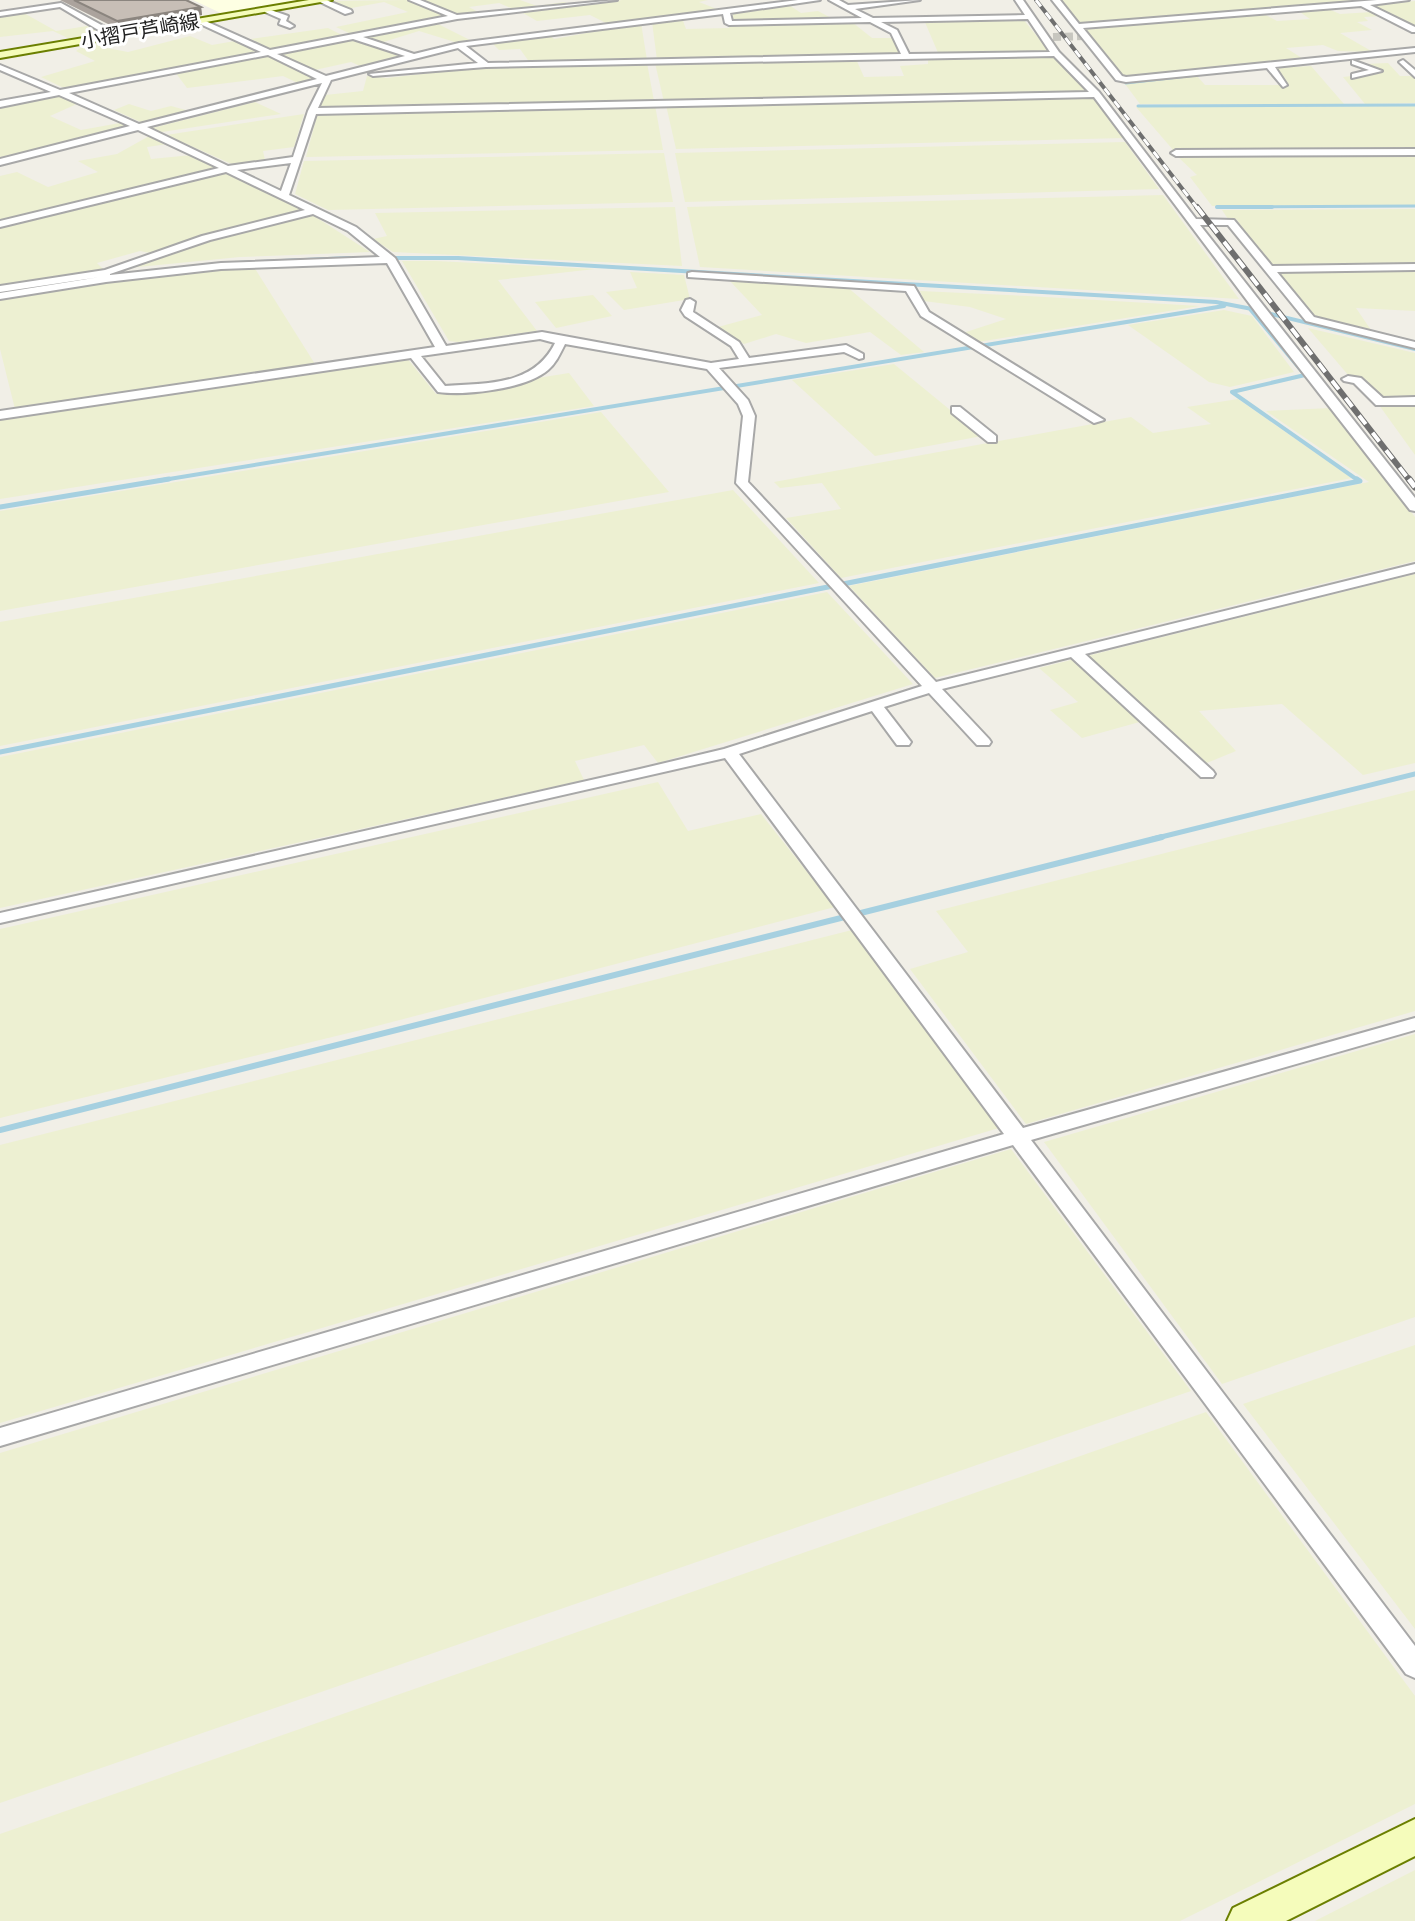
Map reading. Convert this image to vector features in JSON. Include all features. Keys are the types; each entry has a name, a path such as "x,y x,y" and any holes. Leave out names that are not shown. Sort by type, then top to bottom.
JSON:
{"main road":[{"name":"小摺戸芦崎線","path":"0,55 203,16 220,18 325,0"},
{"path":"1246,1921 1415,1837"}],"street":[{"path":"325,0 348,12"},
{"path":"413,0 472,23"},
{"path":"0,104 457,17 613,0"},
{"path":"0,162 459,45 816,0"},
{"path":"833,0 894,32 906,56"},
{"path":"848,7 913,0"},
{"path":"1019,0 1056,54 1096,94 1265,317 1415,507"},
{"path":"1056,0 1119,78 1233,73 1415,50"},
{"path":"1078,26 1405,0"},
{"path":"1358,2 1415,30"},
{"path":"0,14 61,5 113,35"},
{"path":"268,10 285,18 282,22 290,26"},
{"path":"726,11 729,23 1031,20 1051,37 1063,62"},
{"path":"203,16 327,80"},
{"path":"486,29 509,37"},
{"path":"352,36 414,57"},
{"path":"459,45 486,65"},
{"path":"358,72 394,75 486,65 1056,54"},
{"path":"1350,60 1415,62"},
{"path":"1350,60 1378,71 1355,76"},
{"path":"1403,62 1415,75"},
{"path":"1270,66 1283,85"},
{"path":"2,69 143,128 352,229 391,260 442,349"},
{"path":"1209,72 1218,84"},
{"path":"285,194 312,111 327,80"},
{"path":"312,111 1096,94"},
{"path":"1176,153 1415,152"},
{"path":"0,224 230,168 297,159"},
{"path":"0,296 105,276 206,238 316,210"},
{"path":"1195,222 1231,222 1310,319 1415,345"},
{"path":"0,289 221,266 391,260"},
{"path":"1269,269 1415,267"},
{"path":"692,275 910,288 925,314 1098,420"},
{"path":"690,302 686,310 689,314 735,344 746,362"},
{"path":"0,415 542,335 561,341 711,366 846,348 859,356"},
{"path":"413,353 442,390 527,379 545,370 556,359 561,341"},
{"path":"711,366 744,403 749,416 742,483 983,742"},
{"path":"1348,379 1357,380 1380,402 1415,401"},
{"path":"956,410 992,439"},
{"path":"0,918 729,752 930,688 1415,568"},
{"path":"1074,652 1207,774"},
{"path":"874,704 903,742"},
{"path":"729,752 1415,1666"},
{"path":"0,1437 1020,1136 1415,1024"}],"shaded area":[{"path":"193,0 299,0 302,2 225,15"},
{"path":"407,0 449,17 353,35 336,27 408,12 384,2 346,9 329,1"},
{"path":"421,0 520,0 537,6 564,2 572,5 518,11 499,3 469,7 478,12 461,15"},
{"path":"622,0 708,0 699,2 719,10 608,24 590,15 537,21 523,13"},
{"path":"1061,0 1356,2 1084,24 1079,23"},
{"path":"1415,1 1415,27 1370,5"},
{"path":"789,5 801,13 818,11 835,20 734,22 732,12"},
{"path":"1326,8 1340,14 1372,12 1381,16 1364,17 1368,21 1357,22 1372,30 1340,33 1373,52 1338,51 1323,45 1286,48 1305,60 1124,77 1083,27 1262,13 1277,21 1310,19 1297,10"},
{"path":"22,12 56,31 87,26 103,34 72,40 53,31 0,37 0,15"},
{"path":"682,18 686,29 729,28 729,24 852,22 872,38 893,38 901,55 657,60 652,22"},
{"path":"1023,19 1049,51 939,55 924,20"},
{"path":"434,22 470,40 458,43 419,31 377,44 357,36"},
{"path":"641,23 647,60 530,63 520,49 499,50 491,42 549,35 554,39"},
{"path":"328,28 344,36 271,49 251,39"},
{"path":"190,36 212,45 235,41 259,52 66,89 41,77 95,61 76,51 89,42 100,40 113,44 107,48 128,52"},
{"path":"350,38 407,57 365,68 351,62 315,70 275,52"},
{"path":"265,55 317,80 300,84 283,76 187,88 175,72"},
{"path":"1052,56 1086,91 664,102 655,63 856,59 864,77 904,76 900,66 928,64 928,57"},
{"path":"647,63 654,101 318,109 325,95 363,91 367,76 387,78 482,67"},
{"path":"1388,63 1400,76 1415,76 1415,103 1365,104 1343,77 1378,73 1381,70 1365,64"},
{"path":"1311,66 1344,104 1140,104 1125,84 1197,76 1205,85 1287,85 1276,68"},
{"path":"61,94 79,103 50,116 81,130 120,123 132,128 0,157 0,107"},
{"path":"1091,96 1125,138 676,149 666,105"},
{"path":"255,102 281,114 162,132 152,128"},
{"path":"129,104 151,111 171,106 193,112 145,124 114,110"},
{"path":"655,105 663,150 306,157 318,112"},
{"path":"1415,106 1415,151 1174,151 1136,107"},
{"path":"304,114 294,147 263,151 265,160 234,165 166,135"},
{"path":"151,135 168,144 147,147 151,159 192,155 220,168 0,222 0,176 17,172 48,187 98,172 78,161 117,154"},
{"path":"1125,142 1159,189 685,202 675,153"},
{"path":"664,153 673,202 328,210 295,194 304,161"},
{"path":"1415,154 1415,205 1212,206 1190,177 1197,175 1177,156"},
{"path":"227,171 306,210 150,253 140,251 97,263 103,269 0,287 0,227"},
{"path":"1163,195 1239,299 700,267 687,207"},
{"path":"675,207 682,266 393,252 373,239 387,236 375,213"},
{"path":"1415,209 1415,266 1272,267 1236,219 1228,219 1222,210"},
{"path":"311,214 370,252 240,257 128,268 210,240"},
{"path":"402,261 595,269 498,280 537,331 458,342 449,341"},
{"path":"254,267 315,364 15,409 0,349 0,298 119,280"},
{"path":"1415,270 1415,311 1356,308 1373,333 1316,318 1277,271"},
{"path":"630,272 684,275 690,299 624,310 606,292 637,288"},
{"path":"728,279 846,286 924,352 901,355 870,332 806,343 776,334 744,344 718,327 762,315"},
{"path":"920,291 1200,306 978,342 963,333 1006,319 970,307 924,301"},
{"path":"593,295 612,316 556,328 535,302"},
{"path":"1224,310 1252,316 1294,372 1230,387 1209,382 1128,325"},
{"path":"1308,328 1415,353 1415,398 1382,399 1364,379 1349,376"},
{"path":"406,357 436,394 569,373 594,406 0,499 0,420"},
{"path":"894,364 982,436 875,456 792,380"},
{"path":"1238,399 1352,478 841,578 786,518 841,509 822,483 780,488 774,482 1131,417 1153,433 1211,424 1187,407"},
{"path":"1415,404 1415,455 1379,405"},
{"path":"1331,408 1415,517 1415,561 935,678 849,586 1369,482 1266,411"},
{"path":"601,412 669,492 0,611 0,511"},
{"path":"733,490 819,583 0,746 0,622"},
{"path":"1415,574 1415,763 1363,775 1282,704 1199,711 1236,751 1202,765 1154,718 1082,738 1050,710 1078,702 1039,668"},
{"path":"827,592 913,684 658,763 644,745 575,761 584,780 0,908 0,757"},
{"path":"658,782 688,831 761,814 835,907 365,1029 0,1118 0,929"},
{"path":"1415,790 1415,1011 1026,1124 910,969 968,952 936,911"},
{"path":"852,930 999,1128 0,1423 0,1145"},
{"path":"1415,1034 1415,1317 1222,1384 1044,1142"},
{"path":"1011,1149 1191,1391 0,1803 0,1453"},
{"path":"1415,1345 1415,1629 1243,1404"},
{"path":"1206,1412 1415,1696 1415,1804 1180,1921 0,1921 0,1834"},
{"path":"1415,1870 1415,1921 1315,1921"}],"building":[{"path":"74,0 186,0 201,7 117,21"}],"waterway":[{"path":"1126,83 1214,73"},
{"path":"1138,106 1415,105"},
{"path":"1272,207 1217,207 1415,206"},
{"path":"238,263 350,258"},
{"path":"390,258 458,258 1216,302 1252,309"},
{"path":"157,481 1224,306"},
{"path":"1250,309 1305,375 1232,392 1359,481"},
{"path":"1263,312 1415,349"},
{"path":"0,507 169,479"},
{"path":"0,752 1360,481 1357,479"},
{"path":"1153,839 1415,774"},
{"path":"0,1130 1162,837"}],"tunnel":[{"path":"1053,37 1086,36"}],"railway":[{"path":"1036,0 1198,209"},
{"path":"1197,207 1410,481"},
{"path":"1409,479 1415,487"}]}
